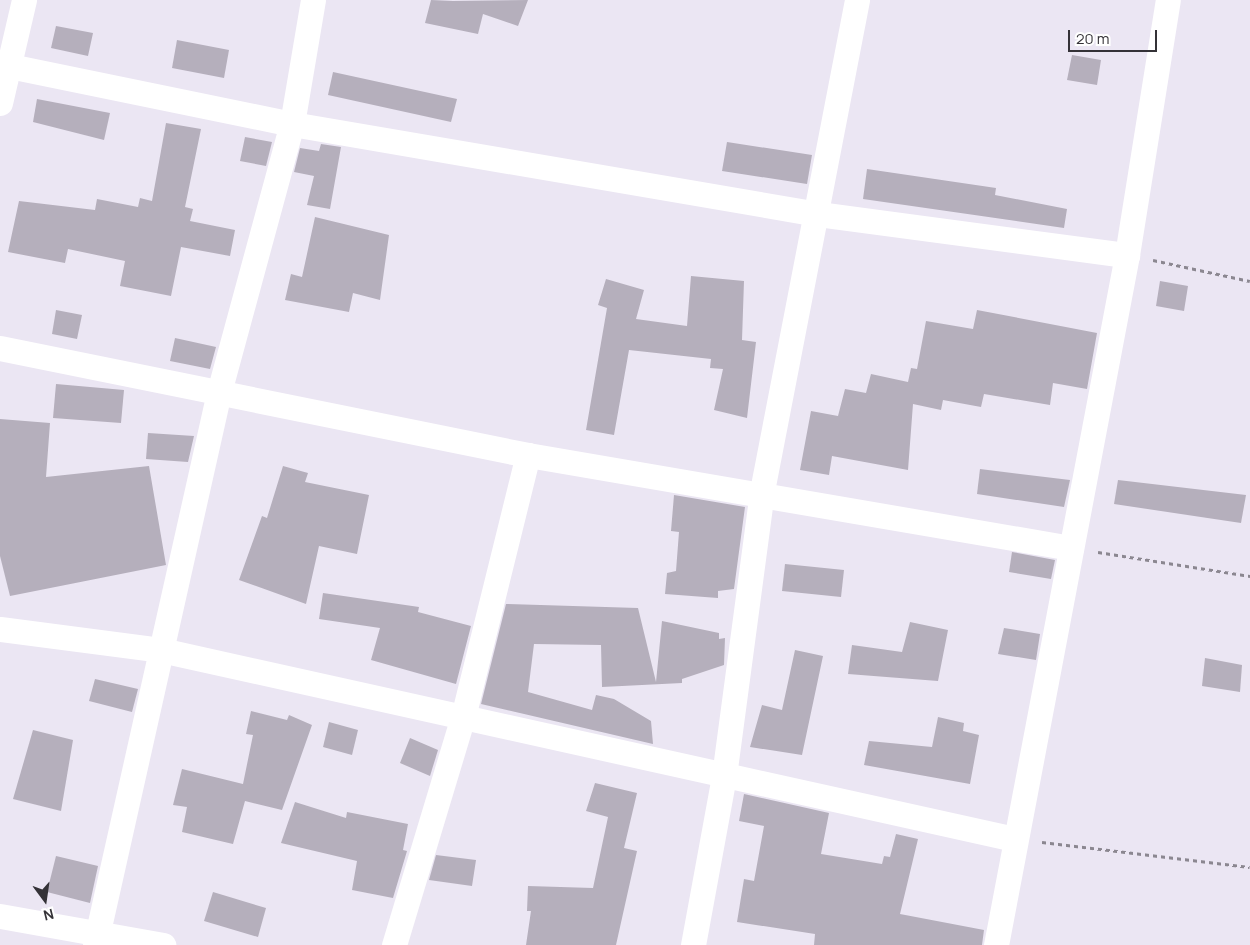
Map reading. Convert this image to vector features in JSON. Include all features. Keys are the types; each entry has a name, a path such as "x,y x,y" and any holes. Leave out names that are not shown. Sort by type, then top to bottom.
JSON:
{"street":[{"path":"0,103 4,65 24,0"},
{"path":"96,938 220,392 292,124 313,0"},
{"path":"693,945 724,776 762,491 818,214 857,0"},
{"path":"996,945 1014,839 1072,548 1127,255 1168,0"},
{"path":"4,65 292,124 818,214 1127,255"},
{"path":"0,348 528,455 762,491 1072,548"},
{"path":"394,945 463,717 528,455"},
{"path":"0,629 161,650 1014,839"},
{"path":"0,916 96,938 163,945"}],"path":[{"path":"1127,255 1250,281"},
{"path":"1072,548 1250,576"},
{"path":"1014,839 1250,867"}],"building":[{"path":"431,0 528,0 518,26 483,14 478,34 425,23"},
{"path":"56,26 93,33 88,56 51,48"},
{"path":"177,40 229,50 224,78 172,68"},
{"path":"1072,55 1101,60 1097,85 1067,80"},
{"path":"333,72 457,99 451,122 328,95"},
{"path":"37,99 110,113 104,140 33,122"},
{"path":"166,123 201,129 185,207 193,209 190,221 235,230 230,256 181,247 171,296 120,286 125,261 68,249 65,263 8,252 19,201 95,210 97,199 138,207 140,198 152,201"},
{"path":"245,137 272,142 266,166 240,161"},
{"path":"727,142 812,155 807,184 722,171"},
{"path":"321,144 341,147 330,209 307,205 314,176 294,172 300,148 319,151"},
{"path":"867,169 996,188 995,195 1067,209 1064,228 863,199"},
{"path":"315,217 389,235 380,300 353,293 349,312 285,300 291,274 302,277"},
{"path":"691,276 744,281 742,340 756,342 747,418 714,410 723,369 710,368 711,359 629,350 614,435 586,430 607,308 598,305 606,279 644,290 636,319 687,326"},
{"path":"1160,281 1188,286 1184,311 1156,306"},
{"path":"56,310 82,315 77,339 52,334"},
{"path":"977,310 1097,333 1087,389 1053,383 1050,405 984,394 981,407 943,400 941,410 913,404 908,470 832,456 829,475 800,470 811,411 838,416 845,389 866,393 871,374 908,382 911,368 917,369 926,321 973,329"},
{"path":"175,338 216,347 210,369 170,361"},
{"path":"56,384 124,390 121,423 53,418"},
{"path":"0,419 50,423 46,477 149,466 166,565 10,596 0,556"},
{"path":"148,433 194,436 188,462 146,459"},
{"path":"283,466 308,473 305,482 369,495 357,554 319,546 306,604 239,580 262,516 267,518"},
{"path":"980,469 1070,480 1064,507 977,494"},
{"path":"1118,480 1246,495 1241,523 1114,504"},
{"path":"674,495 745,507 734,589 718,591 718,598 665,594 667,573 676,571 679,532 671,531"},
{"path":"1012,552 1055,560 1051,579 1009,572"},
{"path":"785,564 844,570 841,597 782,591"},
{"path":"323,593 419,607 418,612 471,626 456,684 371,660 380,628 319,619"},
{"path":"506,604 638,608 656,682 662,621 719,633 719,639 725,638 724,665 682,679 682,683 602,687 601,645 534,644 528,692 592,710 596,695 614,699 651,721 653,744 481,704"},
{"path":"910,622 948,630 938,681 848,674 852,645 902,652"},
{"path":"1004,628 1040,634 1036,660 998,654"},
{"path":"795,650 823,656 802,755 750,747 762,705 782,710"},
{"path":"1205,658 1242,665 1240,692 1202,686"},
{"path":"95,679 138,689 132,712 89,701"},
{"path":"251,711 287,720 289,715 312,725 282,810 245,801 233,844 182,832 187,807 173,805 182,769 243,784 253,735 246,734"},
{"path":"938,717 964,723 963,731 979,735 970,784 864,765 869,741 932,747"},
{"path":"329,722 358,730 352,755 323,747"},
{"path":"33,730 73,740 61,811 13,799"},
{"path":"410,738 438,750 430,776 400,763"},
{"path":"595,783 637,793 624,848 637,851 616,945 526,945 531,911 527,911 528,886 593,888 608,817 586,811"},
{"path":"744,794 829,813 821,854 882,864 884,856 890,857 896,834 918,839 900,914 984,930 982,945 814,945 815,934 737,922 744,879 754,881 764,826 739,821"},
{"path":"295,802 346,818 347,812 408,824 403,850 407,851 393,898 352,890 357,861 281,843"},
{"path":"436,855 476,860 472,886 429,880"},
{"path":"56,856 98,866 90,903 47,892"},
{"path":"213,892 266,908 258,937 204,921"}]}
